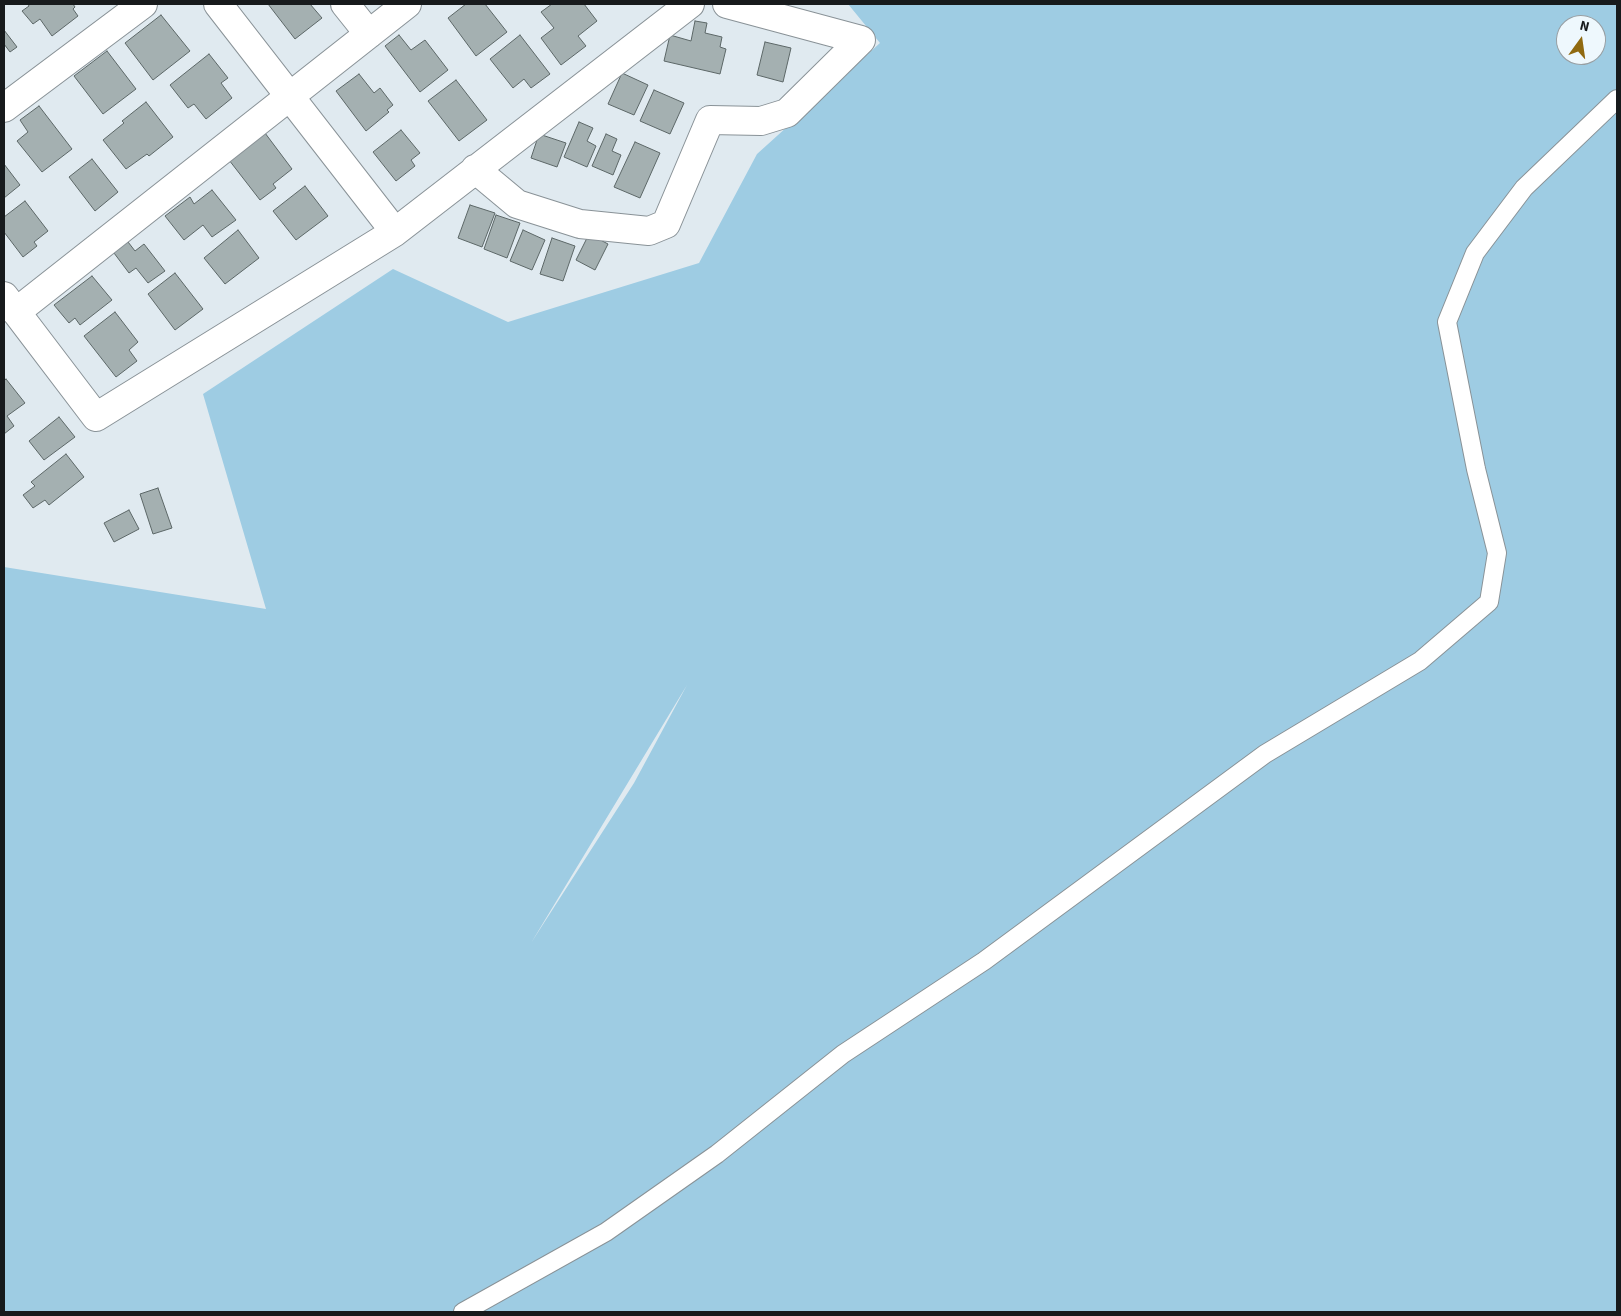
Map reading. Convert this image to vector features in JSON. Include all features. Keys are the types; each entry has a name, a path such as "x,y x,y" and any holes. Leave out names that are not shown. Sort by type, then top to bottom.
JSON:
{"street":[{"path":"4,108 143,4"},
{"path":"218,4 394,232"},
{"path":"345,4 369,34"},
{"path":"407,4 290,96 10,304 96,417 394,232 690,4"},
{"path":"475,170 517,204 580,224 649,231 666,224 710,120 761,121 787,113 860,40 728,4"}],"lane":[{"path":"463,1312 606,1232 716,1154 844,1054 984,961 1265,754 1420,661 1489,602 1497,552 1476,469 1447,322 1476,253 1524,188 1617,99"}],"shaded area":[{"path":"848,4 1617,4 1617,1312 4,1312 4,567 266,609 203,394 393,269 508,322 699,263 757,154 880,43","holes":["687,685 634,783 531,943"]}],"building":[{"path":"28,4 73,4 75,7 73,9 78,16 52,36 40,19 33,24 22,11 29,6"},
{"path":"268,4 310,4 322,18 295,39"},
{"path":"466,4 485,4 507,32 476,56 448,18"},
{"path":"552,4 584,4 597,21 578,36 586,46 561,65 541,38 554,28 541,12"},
{"path":"161,15 190,51 153,80 125,43"},
{"path":"695,21 707,23 705,33 722,37 720,47 726,49 720,74 664,61 670,35 691,41"},
{"path":"4,30 17,47 10,52 4,44"},
{"path":"399,35 411,50 425,40 448,70 420,92 385,46"},
{"path":"520,35 550,74 531,88 524,79 513,88 490,59"},
{"path":"765,42 791,48 783,82 757,75"},
{"path":"107,51 136,89 103,114 74,76"},
{"path":"209,54 228,78 221,83 232,98 206,119 194,104 188,108 170,85"},
{"path":"622,73 648,85 634,115 608,104"},
{"path":"359,74 374,93 380,88 393,105 387,110 389,112 366,131 336,91"},
{"path":"456,80 487,120 459,141 428,101"},
{"path":"654,90 684,103 670,134 640,121"},
{"path":"146,102 173,137 149,156 147,154 126,169 103,140 124,123 122,121"},
{"path":"39,106 72,149 42,172 17,141 28,132 20,120"},
{"path":"579,122 593,128 587,141 596,146 587,167 564,157"},
{"path":"401,130 420,153 411,160 415,166 396,181 373,152"},
{"path":"265,133 292,169 273,184 276,188 260,200 229,160"},
{"path":"539,134 566,143 557,167 531,158"},
{"path":"606,134 617,139 612,151 621,155 613,175 592,166"},
{"path":"635,142 660,153 640,198 614,187"},
{"path":"92,159 118,192 95,211 69,177"},
{"path":"4,164 20,185 4,198"},
{"path":"305,186 328,216 296,240 273,211"},
{"path":"212,190 236,220 212,237 203,225 184,240 165,216 190,197 194,204"},
{"path":"25,201 48,231 34,242 37,246 23,257 4,232 4,217"},
{"path":"470,205 495,213 482,247 458,238"},
{"path":"496,215 520,223 507,258 484,249"},
{"path":"238,230 259,258 225,284 204,258"},
{"path":"523,230 545,240 532,270 510,261"},
{"path":"589,234 608,244 595,270 576,260"},
{"path":"125,238 135,251 144,244 165,271 148,283 136,268 129,273 111,249"},
{"path":"552,238 575,246 563,281 540,274"},
{"path":"175,273 203,309 175,330 148,294"},
{"path":"92,276 112,300 80,325 75,318 69,323 54,305"},
{"path":"115,312 138,342 129,350 137,361 116,377 84,336"},
{"path":"6,379 25,403 7,416 14,426 4,434 4,381"},
{"path":"59,417 75,437 44,460 29,441"},
{"path":"66,454 84,477 49,505 45,500 33,508 23,495 35,486 31,482"},
{"path":"158,488 172,528 153,534 140,494"},
{"path":"129,510 139,529 114,542 104,523"}]}
